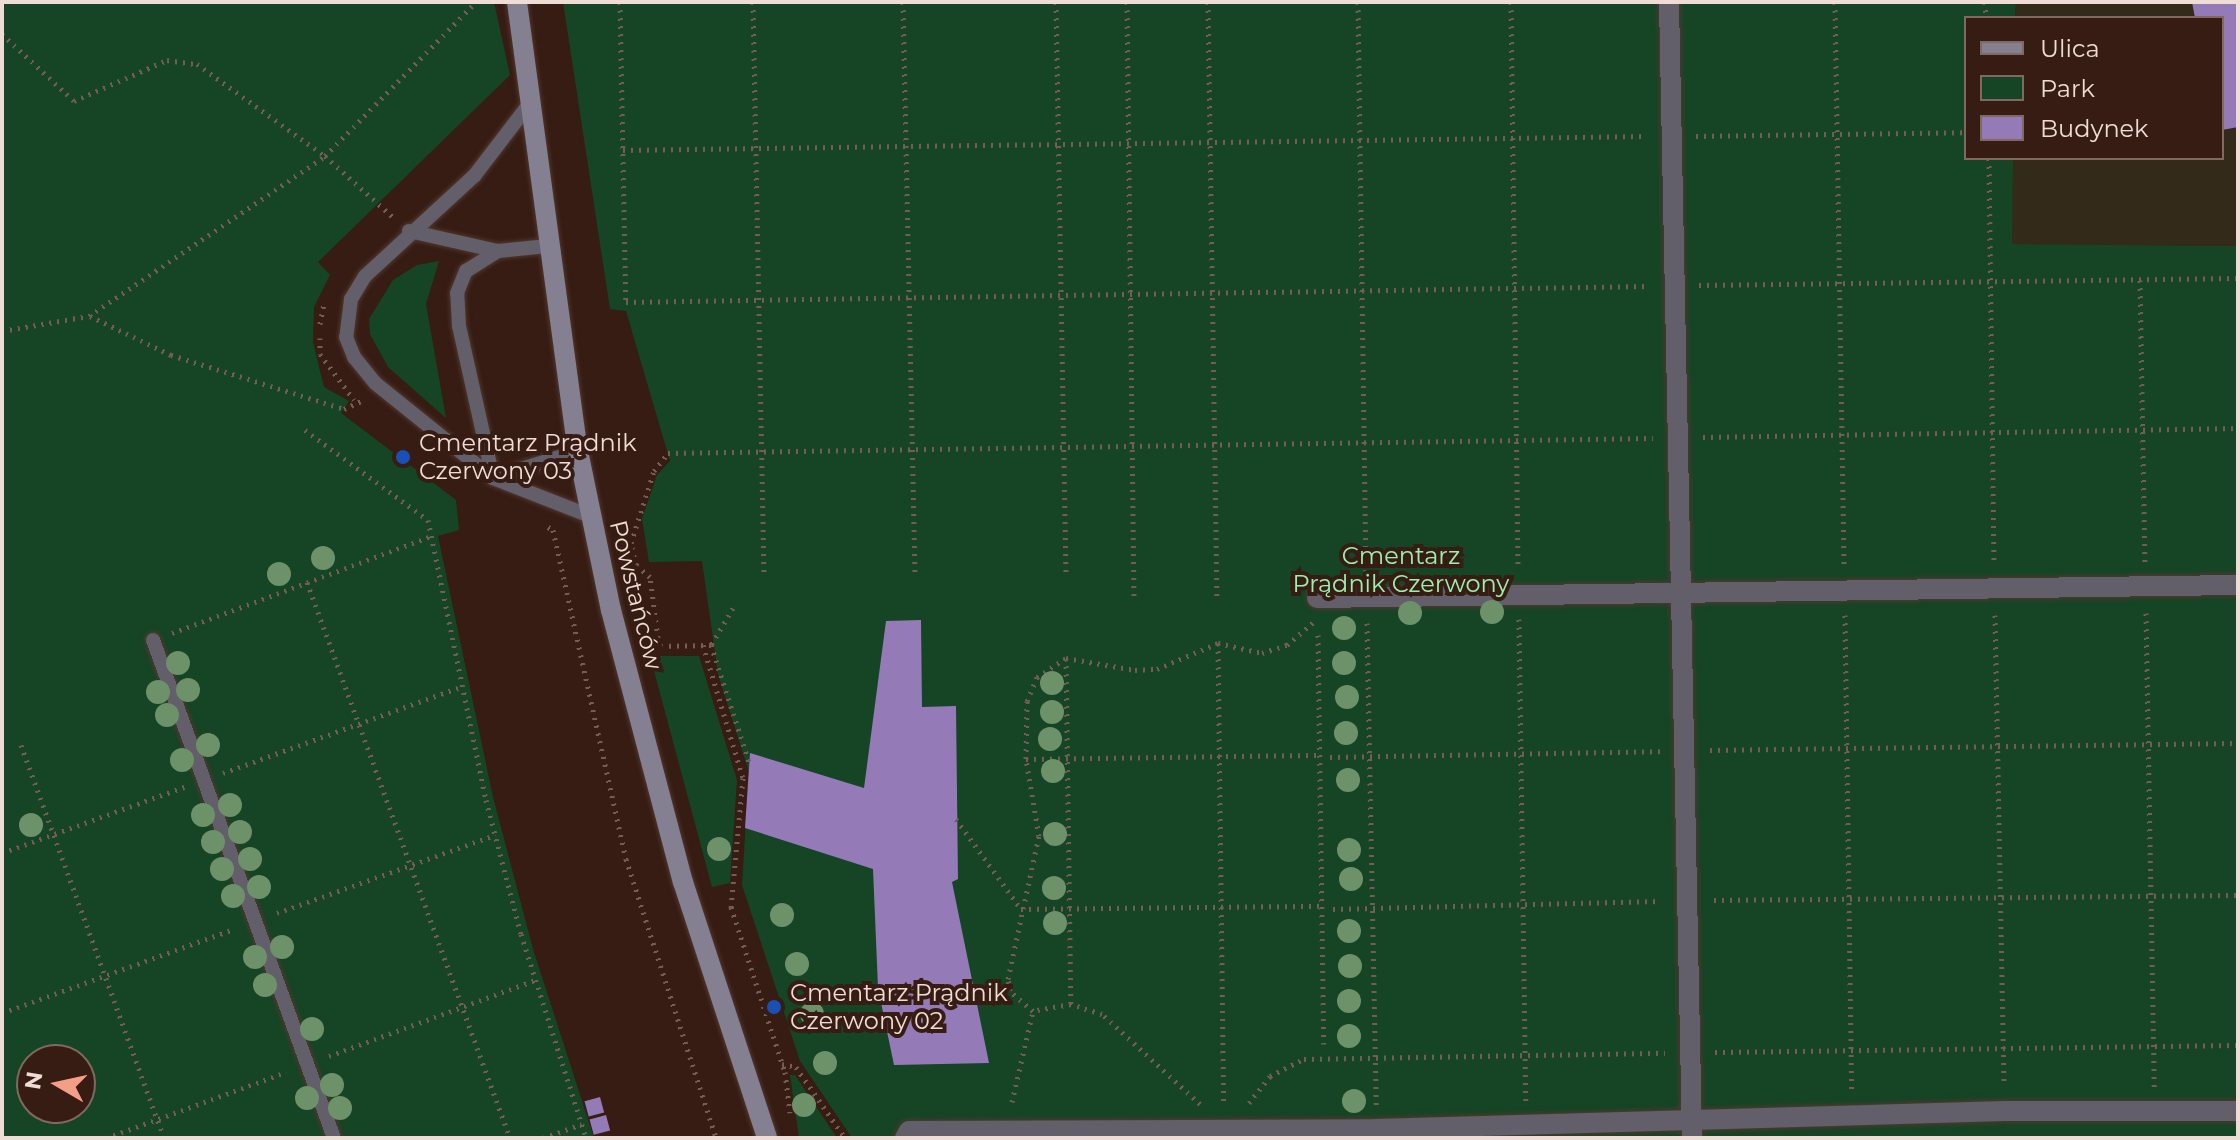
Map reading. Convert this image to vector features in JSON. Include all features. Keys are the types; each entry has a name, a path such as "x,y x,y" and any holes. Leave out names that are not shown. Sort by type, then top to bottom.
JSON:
{"street":[{"name":"Powstańców","path":"517,2 548,246 590,516 683,882 767,1138"},
{"path":"1669,2 1692,1131"},
{"path":"1317,598 2238,585"},
{"path":"905,1138 909,1131 1692,1131 2005,1111 2238,1111"}],"lane":[{"path":"530,103 475,175 409,231 365,276 346,320 354,357 375,383 493,478 590,516"},
{"path":"409,231 498,251 548,246"},
{"path":"493,478 459,326 457,293 466,271 498,251"},
{"path":"493,478 578,451"},
{"path":"153,640 334,1138"}],"path":[{"path":"2,331 89,316 325,156 476,2"},
{"path":"620,2 626,302 2238,278"},
{"path":"753,2 764,577"},
{"path":"903,2 915,576"},
{"path":"1056,2 1066,573"},
{"path":"1127,2 1134,601"},
{"path":"1208,2 1217,600"},
{"path":"1358,2 1376,1129"},
{"path":"2,34 74,101 167,60 197,64 325,156 409,231"},
{"path":"623,150 1964,132"},
{"path":"1989,160 2005,1111"},
{"path":"383,229 406,208"},
{"path":"2140,280 2154,1111"},
{"path":"327,297 321,309 320,354 340,387 360,405"},
{"path":"89,316 171,355 344,409 360,405 375,383"},
{"path":"711,645 659,646 650,577 636,565 631,543 654,471 668,453 1133,443 2238,428"},
{"path":"305,430 428,520 517,920 586,1138"},
{"path":"541,523 553,530 626,859 716,1138"},
{"path":"153,640 431,536"},
{"path":"307,582 510,1138"},
{"path":"1224,1110 1202,1105 1102,1014 1071,1004 1033,1011 1016,1000 1008,979 1039,836 1026,759 1027,701 1037,677 1066,658 1135,670 1157,669 1218,643 1247,653 1287,645 1315,621 1317,598"},
{"path":"733,608 711,645 749,762"},
{"path":"1318,635 1324,1044"},
{"path":"1218,643 1224,1092"},
{"path":"703,645 743,778 731,907 782,1064 792,1125"},
{"path":"1066,658 1071,1004"},
{"path":"2,853 463,686"},
{"path":"1330,757 1999,744 2238,743"},
{"path":"21,745 164,1138"},
{"path":"1026,759 1321,755"},
{"path":"956,819 1021,909"},
{"path":"1333,909 1686,900 2238,895"},
{"path":"1021,909 1322,906"},
{"path":"1012,1102 1033,1011"},
{"path":"782,1064 796,1067 845,1138"},
{"path":"543,1138 582,1124"}],"shaded area":[{"path":"2016,2 2238,2 2238,246 2011,244 2013,160 2224,160 2224,16 2015,16"}],"green space":[{"path":"2,2 494,2 510,75 318,262 330,275 314,307 313,342 324,387 349,401 341,413 456,500 459,530 438,536 493,797 533,949 594,1138 2,1138"},
{"name":"Cmentarz Prądnik Czerwony","path":"563,2 2016,2 2015,16 1964,16 1964,160 2013,160 2012,244 2238,246 2238,1138 852,1138 800,1061 742,885 749,772 718,674 702,561 649,562 642,519 657,475 670,461 626,311 610,309"},
{"path":"439,261 426,304 446,418 388,367 370,334 369,319 393,280 417,265"},
{"path":"650,656 699,656 737,780 730,883 712,887"},
{"path":"790,1075 795,1075 837,1138 799,1138"}],"building":[{"path":"2192,2 2238,2 2238,127 2224,130 2224,16 2195,16"},
{"path":"921,620 922,707 956,706 958,879 952,882 989,1063 894,1065 878,988 873,869 745,828 750,753 864,788 886,621"},
{"path":"600,1097 604,1112 589,1117 585,1101"},
{"path":"606,1115 610,1130 594,1135 590,1119"}],"place":[{"name":"Cmentarz Prądnik Czerwony 03","path":"403,457"},
{"name":"Cmentarz Prądnik Czerwony 02","path":"774,1007"}]}
